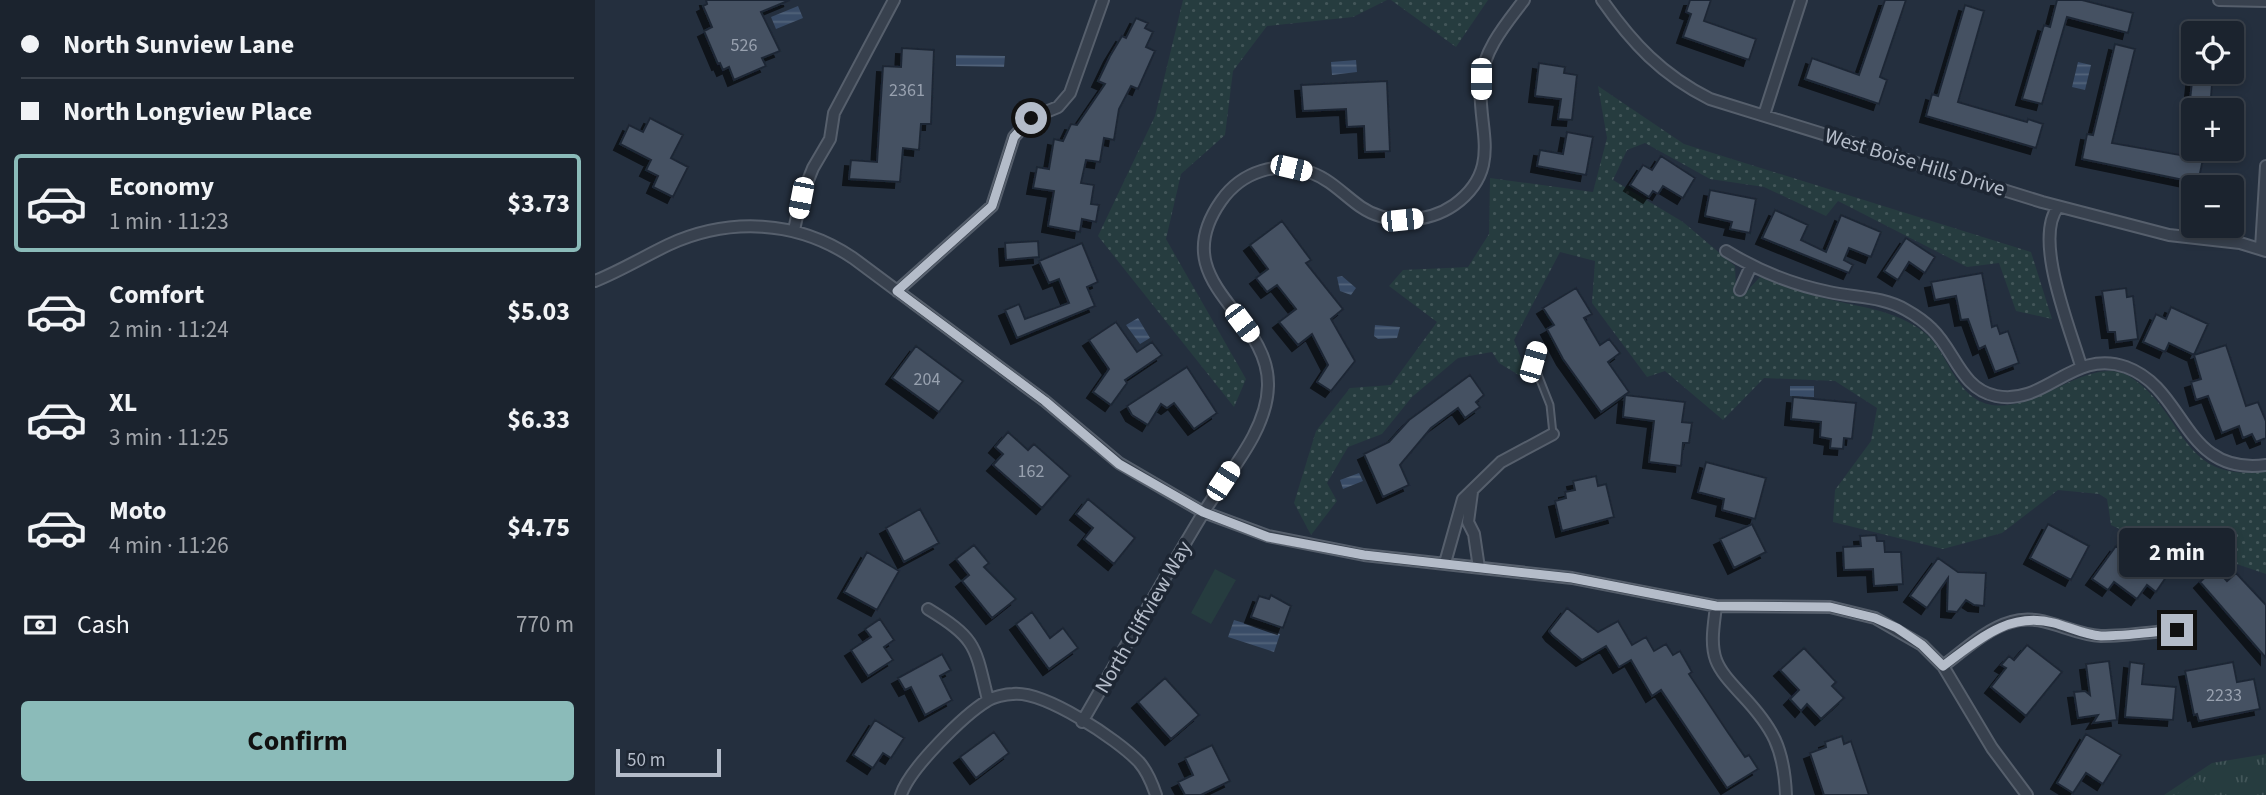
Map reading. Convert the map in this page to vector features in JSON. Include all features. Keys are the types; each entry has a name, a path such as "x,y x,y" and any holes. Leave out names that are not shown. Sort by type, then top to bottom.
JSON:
{"street":[{"path":"795,230 801,198 813,168 830,139 834,113 894,0"},
{"path":"897,291 992,206 1014,137 1031,118 1058,107 1070,93 1103,0"},
{"name":"North Cliffview Way","path":"1083,722 1203,512 1259,424 1269,384 1263,358 1255,340 1216,290 1207,271 1203,245 1209,223 1221,201 1236,184 1251,173 1291,168 1313,173 1362,208 1379,216 1402,220 1424,217 1453,205 1474,184 1486,152 1481,79 1486,57 1500,32 1524,0"},
{"name":"West Boise Hills Drive","path":"1602,0 1627,34 1666,73 1710,99 2058,206 2169,235 2264,250"},
{"path":"1764,115 1801,0"},
{"path":"2219,0 2266,1"},
{"path":"2264,250 2266,166"},
{"path":"2058,206 2050,217 2049,250 2081,366"},
{"path":"595,281 670,244 719,228 743,225 795,230 837,247 1045,401 1119,464 1203,512 1268,537 1364,555 1572,578 1716,606 1830,607 1875,618 1922,645 1943,666 1992,748 2027,795"},
{"path":"1726,251 1751,266 1829,292 1881,299 1906,310 1932,329 1971,383 1996,396 2017,398 2081,366 2112,363 2141,374 2154,386 2197,443 2213,456 2249,467 2266,465"},
{"path":"1740,289 1751,266"},
{"path":"1445,563 1462,499 1501,462 1553,433"},
{"path":"1472,492 1468,522 1479,568"},
{"path":"1454,527 1471,529"},
{"path":"1716,606 1712,640 1716,660 1727,678 1766,720 1775,736 1784,758 1786,795"},
{"path":"928,608 969,638 976,649 988,700"},
{"path":"1943,666 1988,633 2012,621 2031,619 2052,622 2099,636 2177,630"},
{"path":"901,795 921,760 988,700 1012,694 1031,694 1083,722 1140,763 1156,795"}],"lane":[{"path":"1537,348 1533,362 1550,405 1553,433"}],"green space":[{"path":"1183,0 1387,0 1353,17 1267,26 1233,71 1225,135 1181,174 1166,239 1246,379 1234,407 1098,236 1155,116"},
{"path":"1391,0 1488,0 1456,47"},
{"path":"1598,86 1684,144 2031,252 2052,319 2016,311 1999,263 1967,267 1838,201 1826,216 1764,187 1710,179 1645,143 1627,150 1613,180 1683,222 1735,266 1736,289 1746,292 1761,276 1809,294 1887,313 1913,325 1933,342 1961,385 1979,401 1992,405 2010,405 2100,372 2117,372 2132,378 2150,393 2200,457 2216,467 2238,472 2266,471 2266,574 2219,558 2176,555 2111,525 2107,499 2099,494 2058,490 2002,533 1943,549 1833,522 1835,490 1871,441 1877,408 1835,381 1764,378 1723,420 1665,371 1647,377 1592,303 1595,261 1560,252 1514,340 1530,382 1499,363 1492,352 1458,358 1412,397 1382,434 1348,447 1327,483 1337,501 1311,535 1294,503 1316,431 1350,388 1391,385 1437,322 1389,286 1403,270 1468,267 1489,234 1490,178 1593,192 1607,138"},
{"path":"1215,569 1236,580 1211,624 1191,613"},
{"path":"2266,754 2266,795 2164,795 2212,763"},
{"path":"2198,778 2210,795 2176,795"}],"water":[{"path":"798,6 803,18 776,29 771,17"},
{"path":"956,55 1005,56 1004,67 956,66"},
{"path":"1356,60 1357,72 1332,75 1331,62"},
{"path":"2078,62 2091,65 2085,90 2072,87"},
{"path":"1342,276 1356,288 1351,295 1340,291 1337,277"},
{"path":"1138,318 1150,338 1140,344 1126,325"},
{"path":"1375,325 1400,327 1397,338 1378,339 1374,336"},
{"path":"1790,386 1814,386 1814,397 1790,396"},
{"path":"1359,473 1363,481 1343,489 1340,480"},
{"path":"1234,620 1280,634 1274,652 1228,637"}],"building":[{"path":"706,0 790,0 761,12 780,51 762,58 766,66 734,80 729,67 723,70 720,63 718,64 704,31 712,27 703,6 707,4"},
{"path":"1690,0 1711,0 1704,21 1756,39 1749,60 1683,37 1691,14 1686,12"},
{"path":"1885,0 1906,0 1880,77 1887,80 1879,104 1805,79 1812,58 1859,75"},
{"path":"2057,0 2082,0 2133,13 2128,33 2067,17 2042,104 2022,99 2044,25 2050,27"},
{"path":"1965,5 1984,11 1958,102 2043,124 2036,148 1926,116 1932,94 1938,96"},
{"path":"1136,18 1148,23 1145,28 1153,32 1146,47 1155,51 1138,89 1131,86 1119,109 1114,140 1104,138 1100,162 1086,160 1081,183 1094,185 1091,204 1099,205 1096,222 1082,219 1080,232 1048,226 1054,191 1033,188 1037,167 1049,169 1054,139 1063,141 1071,124 1077,125 1105,84 1098,81 1122,36 1126,38"},
{"path":"2115,44 2135,49 2112,143 2181,155 2181,161 2203,161 2200,175 2181,175 2181,179 2082,159 2087,134 2093,135"},
{"path":"902,48 934,50 931,124 921,124 919,150 903,148 900,182 849,179 851,160 877,162 883,66 901,67"},
{"path":"1539,63 1565,67 1564,73 1577,75 1572,120 1558,119 1561,99 1535,96"},
{"path":"1387,81 1390,151 1365,152 1364,126 1347,127 1346,109 1303,111 1301,85"},
{"path":"2192,84 2212,84 2211,98 2190,98"},
{"path":"650,118 683,135 671,158 688,167 673,197 653,187 658,176 646,170 651,160 620,144 629,125 643,132"},
{"path":"1567,132 1593,137 1586,175 1537,166 1540,150 1563,154"},
{"path":"1661,156 1695,178 1683,198 1663,186 1658,194 1653,191 1649,197 1630,185 1643,165 1652,170"},
{"path":"1710,190 1756,199 1750,233 1730,229 1732,222 1705,216"},
{"path":"1775,210 1808,225 1801,240 1826,252 1841,215 1881,232 1871,257 1849,248 1844,260 1853,265 1849,273 1762,238"},
{"path":"1282,221 1311,260 1306,263 1343,309 1331,319 1355,361 1331,391 1317,382 1328,365 1312,334 1298,345 1279,322 1296,309 1277,285 1267,292 1256,278 1268,269 1250,245"},
{"path":"1906,238 1935,257 1925,273 1909,262 1898,280 1884,271"},
{"path":"1038,241 1039,257 1006,260 1005,243"},
{"path":"1082,243 1098,282 1087,287 1095,306 1017,338 1005,310 1019,304 1025,319 1069,303 1059,279 1049,283 1039,261"},
{"path":"1982,273 1992,327 1997,325 2000,334 2008,331 2019,363 1995,372 1985,346 1979,349 1968,319 1961,320 1956,296 1935,300 1931,282"},
{"path":"1576,288 1592,314 1584,318 1600,345 1609,339 1620,353 1608,362 1629,392 1601,412 1563,359 1547,329 1554,325 1543,308"},
{"path":"2126,288 2127,297 2133,296 2138,339 2116,342 2115,332 2108,332 2102,291"},
{"path":"2171,307 2208,324 2194,355 2169,343 2165,352 2143,342 2156,314 2166,319"},
{"path":"1116,322 1137,352 1152,342 1162,355 1125,380 1127,383 1111,405 1093,392 1109,369 1089,340"},
{"path":"2226,345 2246,406 2258,402 2266,421 2266,438 2256,442 2252,434 2243,438 2239,426 2222,433 2208,396 2196,400 2191,382 2201,379 2194,355"},
{"path":"916,346 963,381 939,412 892,378"},
{"path":"1187,367 1217,413 1194,429 1174,403 1167,408 1161,404 1148,425 1132,415 1127,406"},
{"path":"1470,375 1484,395 1476,402 1480,407 1465,418 1458,408 1431,428 1400,465 1409,485 1383,497 1364,454 1389,442 1409,420"},
{"path":"1625,395 1685,402 1682,422 1692,423 1689,443 1683,443 1681,466 1649,462 1654,421 1623,417"},
{"path":"1793,397 1856,403 1852,439 1844,438 1843,449 1830,448 1831,439 1820,437 1821,422 1791,419"},
{"path":"1008,432 1028,450 1034,444 1070,476 1042,508 993,465 1003,454 995,447"},
{"path":"1706,462 1766,478 1755,519 1722,510 1724,499 1698,492"},
{"path":"1596,476 1598,486 1606,484 1614,517 1562,531 1555,501 1566,498 1565,492 1575,490 1573,481"},
{"path":"1088,499 1135,538 1114,564 1084,539 1093,528 1076,514"},
{"path":"920,509 939,543 904,562 886,528"},
{"path":"1752,524 1766,552 1734,568 1720,539"},
{"path":"2048,524 2089,546 2071,580 2030,558"},
{"path":"1876,535 1877,541 1884,541 1885,552 1901,552 1903,584 1874,586 1873,569 1844,570 1843,547 1861,546 1860,536"},
{"path":"2133,538 2173,567 2156,592 2147,585 2137,599 2114,582 2108,590 2092,579 2116,546 2123,552"},
{"path":"974,545 989,563 984,567 1016,599 992,618 962,581 969,575 956,559"},
{"path":"867,552 899,571 877,610 844,592"},
{"path":"1938,558 1958,572 1986,573 1984,606 1974,605 1966,600 1957,612 1947,611 1948,578 1927,608 1910,596"},
{"path":"2215,568 2227,581 2236,573 2266,605 2266,658 2200,582"},
{"path":"1271,595 1291,606 1283,628 1251,617 1259,596 1269,599"},
{"path":"1567,608 1598,632 1618,621 1632,645 1646,637 1654,651 1666,644 1673,655 1680,651 1692,672 1689,674 1745,757 1749,755 1758,769 1727,788 1661,690 1652,696 1631,660 1619,667 1606,646 1582,660 1552,635 1549,631"},
{"path":"1032,612 1050,638 1063,628 1078,648 1049,669 1016,624"},
{"path":"880,619 894,640 884,647 893,660 868,676 851,650 871,637 865,629"},
{"path":"2027,645 2062,672 2026,716 1991,687 2006,668 2001,665 2009,656 2014,660"},
{"path":"1804,648 1836,682 1832,686 1844,698 1821,719 1807,704 1801,711 1790,699 1799,690 1780,670"},
{"path":"942,654 951,670 940,676 952,700 925,715 911,687 905,690 898,678"},
{"path":"2109,661 2117,720 2093,723 2098,715 2078,718 2074,692 2085,691 2090,695 2086,664"},
{"path":"2130,662 2144,664 2142,684 2176,687 2173,720 2125,717"},
{"path":"2233,662 2237,682 2254,679 2260,709 2199,721 2197,714 2194,715 2185,671"},
{"path":"1165,678 1199,715 1171,739 1138,702"},
{"path":"875,720 904,738 891,758 883,753 873,768 853,755"},
{"path":"994,732 1009,753 976,778 960,757"},
{"path":"2086,734 2121,755 2103,784 2086,773 2073,793 2057,783"},
{"path":"1842,736 1844,744 1851,741 1869,795 1824,795 1810,753 1826,747 1825,742"},
{"path":"1212,745 1230,781 1201,795 1185,795 1178,782 1193,775 1185,758"}],"route":[{"path":"1031,118 1014,137 992,206 983,217 897,291 1045,401 1119,464 1203,512 1268,537 1364,555 1572,578 1716,606 1758,609 1830,607 1875,618 1897,628 1922,645 1943,666 1988,633 2012,621 2031,619 2052,622 2099,636 2177,630"}]}
